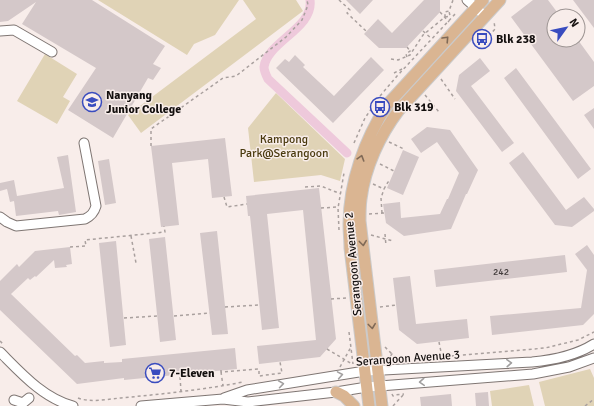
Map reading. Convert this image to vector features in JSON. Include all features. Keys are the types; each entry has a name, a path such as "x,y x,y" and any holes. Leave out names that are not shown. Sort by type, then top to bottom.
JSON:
{"main road":[{"name":"Serangoon Avenue 2","path":"382,406 360,220 360,199 364,182 375,150 396,114 409,98 490,18 500,0"},
{"name":"Serangoon Avenue 2","path":"369,406 350,248 349,223 352,196 357,173 364,149 378,118 387,105 479,4"},
{"path":"336,392 344,396 354,406"}],"street":[{"path":"467,0 479,4 490,18"},
{"path":"0,32 14,30 52,52"},
{"path":"0,217 16,226 85,219 91,216 95,211 96,206 84,143"},
{"name":"Serangoon Avenue 3","path":"223,399 248,390 365,371 554,360 568,356 594,344"},
{"path":"2,349 33,393"},
{"name":"Serangoon Avenue 3","path":"141,406 223,399 248,402 367,387 533,374 569,367 594,358"},
{"path":"14,400 23,403 33,393 46,394 66,404 74,402"}],"path":[{"path":"151,146 152,129 223,78 236,76 286,37 302,20 308,5 307,0"},
{"path":"339,0 350,10 347,13 366,31"},
{"path":"390,59 398,60 407,57 424,32 445,17 450,16 449,11 453,0"},
{"path":"445,17 445,12 449,11"},
{"path":"440,12 449,22"},
{"path":"471,44 485,40 495,29 490,18"},
{"path":"424,32 432,39"},
{"path":"480,35 485,40"},
{"path":"407,47 411,52"},
{"path":"407,57 406,53 411,52"},
{"path":"394,73 405,67"},
{"path":"439,76 455,100"},
{"path":"423,92 439,112"},
{"path":"386,145 388,142 404,149"},
{"path":"378,164 394,171"},
{"path":"369,218 369,214 383,213 381,198 384,189 388,182 389,183"},
{"path":"372,189 373,184 384,189"},
{"path":"306,187 321,186 340,194"},
{"path":"224,197 228,207 247,204"},
{"path":"321,208 338,207"},
{"path":"70,247 86,246 85,240 165,232 164,226"},
{"path":"370,230 371,235 393,240"},
{"path":"385,234 386,246"},
{"path":"131,236 136,263"},
{"path":"331,299 346,298"},
{"path":"225,307 259,305"},
{"path":"378,307 396,305"},
{"path":"174,316 210,313"},
{"path":"124,318 157,316"},
{"path":"434,358 545,348 578,340 594,332"},
{"path":"0,341 2,349"},
{"path":"439,342 442,357"},
{"path":"383,348 382,344 398,361"},
{"path":"328,349 344,360 353,366 340,368 344,360 351,347"},
{"path":"385,356 387,360 392,354"},
{"path":"223,386 221,371 258,369 259,376 282,373 280,362"},
{"path":"255,380 286,375"},
{"path":"180,377 181,391"},
{"path":"74,402 81,399 93,400 181,391 223,386 247,381"},
{"path":"393,406 404,394"},
{"path":"585,406 594,399"}],"green space":[{"path":"98,0 239,0 215,35 194,44 187,55"},
{"path":"243,0 296,0 303,11 141,133 128,115 256,19"},
{"path":"45,54 77,74 63,97 70,101 57,124 17,101"},
{"name":"Kampong Park@Serangoon","path":"276,93 345,159 340,181 321,175 254,182 248,128"},
{"path":"590,369 594,378 594,406 545,406 539,382"},
{"path":"529,385 534,406 492,406 490,391"}],"building":[{"path":"0,0 92,0 165,46 153,64 161,68 153,80 148,78 113,138 68,110 96,68 22,24 36,2 8,21 0,22"},
{"path":"346,0 373,0 360,14"},
{"path":"424,0 440,0 440,12 406,48 379,48 364,34 378,19 392,33"},
{"path":"533,0 548,0 554,8 546,8 546,48 584,48 594,62 594,86 573,101 511,17"},
{"path":"573,0 594,0 594,28 586,17 586,8 579,8"},
{"path":"295,55 305,65 303,67 334,96 371,57 384,70 333,123 276,68 285,59 289,62"},
{"path":"480,58 490,71 471,86 514,143 502,152 456,91 459,75"},
{"path":"516,68 591,169 578,179 504,78"},
{"path":"594,108 594,129 584,115"},
{"path":"427,127 450,130 478,170 451,229 404,236 386,223 383,204 400,202 401,218 440,214 459,173 437,142 421,153 411,139"},
{"path":"225,138 232,196 212,198 208,159 172,163 179,225 161,227 151,146"},
{"path":"403,150 419,157 403,195 387,188"},
{"path":"523,152 566,210 584,197 594,211 572,227 555,225 509,163"},
{"path":"68,155 76,212 59,215 58,211 16,216 14,201 10,202 7,189 0,191 0,183 14,180 17,196 64,188 57,157"},
{"path":"109,159 116,203 105,205 98,161"},
{"path":"319,188 336,339 320,357 259,364 257,346 316,340 303,210 267,214 279,328 262,330 250,216 248,216 246,196"},
{"path":"217,231 228,334 212,335 200,233"},
{"path":"165,237 176,340 160,342 149,239"},
{"path":"116,241 126,345 110,347 99,243"},
{"path":"587,245 594,255 594,314 583,325 492,335 490,316 581,308 587,270 575,254"},
{"path":"70,247 72,264 66,265 67,267 55,268 54,260 36,277 35,276 30,280 28,278 11,294 75,356 77,355 85,363 104,361 104,363 122,362 122,359 235,348 237,369 124,380 124,378 77,384 0,310 0,281 17,264 19,267 35,251"},
{"path":"565,255 567,272 436,287 434,270"},
{"path":"410,276 416,324 467,319 469,338 417,344 399,330 393,278"},
{"path":"488,392 489,406 476,406 475,393"},
{"path":"451,394 452,406 421,406 420,397"}],"waterway":[{"path":"310,0 309,10 305,19 273,50 267,58 264,70 268,79 347,153"}],"place":[{"name":"Blk 238","path":"482,39"},
{"name":"Nanyang Junior College","path":"92,102"},
{"name":"Blk 319","path":"380,107"},
{"name":"7-Eleven","path":"155,373"}]}
